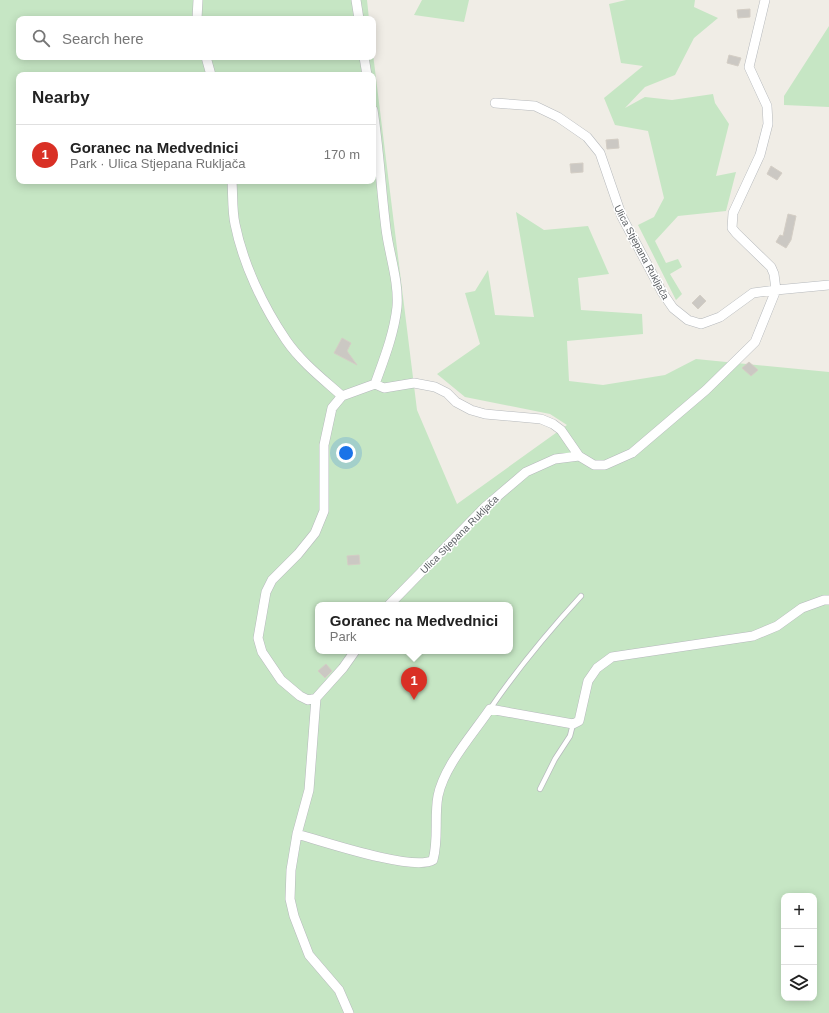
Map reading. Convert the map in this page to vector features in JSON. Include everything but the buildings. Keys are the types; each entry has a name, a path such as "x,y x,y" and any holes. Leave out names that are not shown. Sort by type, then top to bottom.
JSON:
{"street":[{"path":"197,16 198,0"},
{"path":"356,0 359,16"},
{"path":"353,654 343,668 316,698 308,700 300,696 281,680 262,652 258,638 266,592 272,580 298,554 315,533 324,511 324,445 332,408 342,396 375,384 384,388 414,383 435,387 447,393 456,402 471,410 485,414 541,419 553,424 561,430 579,456 594,465 605,465 632,452 706,390 754,342 776,290 774,274 771,267 732,228 732,221 739,200 760,155 768,124 767,106 749,67 765,0"},
{"path":"207,60 210,72"},
{"path":"364,60 366,72"},
{"name":"Ulica Stjepana Rukljača","path":"495,103 535,106 558,117 587,137 600,154 622,217 662,292 672,308 688,320 701,324 720,318 753,293 829,285"},
{"path":"375,384 393,335 397,306 395,277 386,229 379,146 376,128"},
{"path":"232,184 234,222 244,258 267,308 286,340 309,367 342,396"},
{"name":"Ulica Stjepana Rukljača","path":"392,602 484,507 526,472 555,459 579,456"},
{"path":"297,834 396,861 427,864 433,860 436,849 438,797 444,776 490,709 573,724 579,721 588,681 597,668 612,657 753,636 777,626 802,608 824,600 829,600"},
{"path":"316,698 309,790 297,834 291,870 290,899 294,916 309,955 339,990 350,1013"}],"lane":[{"path":"490,709 513,675 540,641 581,596"},
{"path":"540,789 555,759 570,736 573,724"}],"green space":[{"path":"0,0 367,0 369,16 16,16 16,60 374,60 375,72 16,72 16,184 376,184 376,78 417,410 457,504 567,425 550,414 465,397 437,374 480,344 465,293 475,291 488,270 495,315 534,317 516,212 544,230 588,226 609,274 578,278 581,310 642,314 643,334 567,341 569,381 603,385 665,375 696,359 829,372 829,1013 0,1013"},
{"path":"422,0 469,0 464,22 414,15"},
{"path":"626,0 695,0 694,7 718,18 694,38 675,75 645,87 625,108 645,97 672,100 713,94 715,103 729,124 716,176 736,172 726,211 678,216 655,241 666,263 678,259 682,267 670,274 682,294 676,300 638,225 654,217 664,198 648,131 615,125 604,98 643,66 621,63 609,4"},
{"path":"829,26 829,107 784,105 784,96"}],"place":[{"name":"Goranec na Medvednici","path":"414,700"}]}
